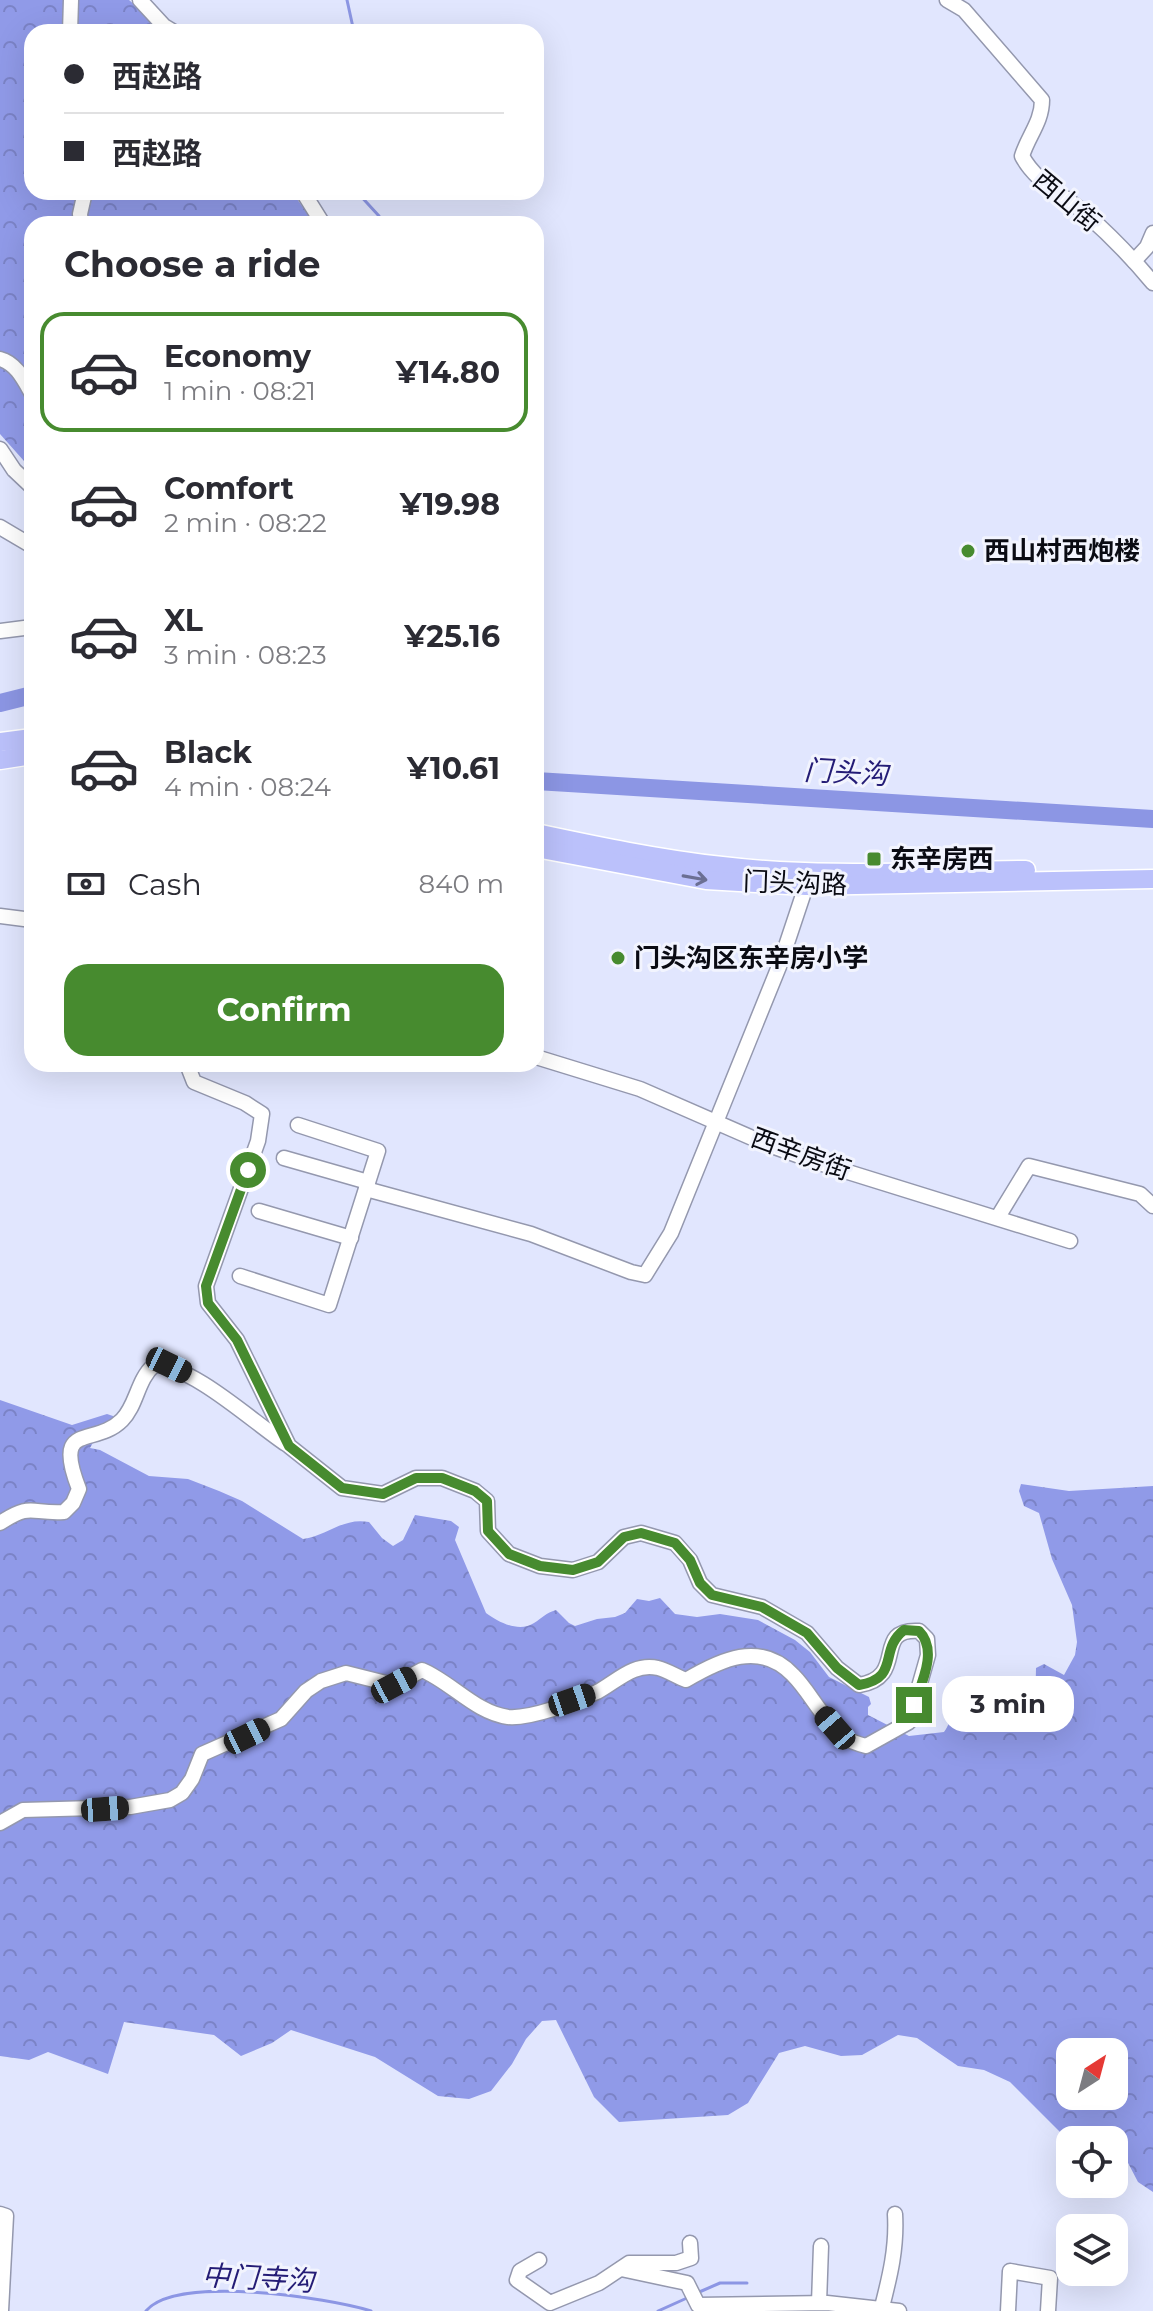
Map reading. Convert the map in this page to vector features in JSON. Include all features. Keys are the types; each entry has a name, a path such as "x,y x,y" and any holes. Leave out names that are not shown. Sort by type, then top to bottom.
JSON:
{"main road":[{"path":"0,742 24,739"},
{"path":"0,760 24,756"},
{"name":"门头沟路","path":"544,835 605,848 806,879 1153,868"},
{"name":"门头沟路","path":"544,850 706,880 1153,879"}],"street":[{"path":"70,24 71,0"},
{"path":"140,0 162,24"},
{"name":"西山街","path":"947,0 964,10 1042,100 1042,116 1022,156 1029,170 1086,214 1153,283"},
{"path":"1134,261 1147,247 1153,233"},
{"path":"0,359 7,361 24,381"},
{"path":"0,449 24,479"},
{"path":"0,527 24,541"},
{"path":"0,631 24,628"},
{"path":"284,1158 531,1234 645,1275 671,1233 780,964 806,879"},
{"path":"0,916 24,919"},
{"name":"西辛房街","path":"544,1059 640,1089 766,1144 819,1163 1070,1241"},
{"path":"190,1072 194,1082 245,1103 262,1114 258,1141 206,1286 208,1303 237,1340 289,1446"},
{"path":"240,1276 329,1305 378,1151 298,1125"},
{"path":"998,1217 1029,1166 1140,1194 1153,1206"},
{"path":"259,1211 351,1238"},
{"path":"0,1523 25,1508 50,1513 64,1512 73,1503 79,1489 70,1460 73,1446 82,1436 120,1422 128,1413 142,1378 154,1365 169,1365 188,1374 342,1488 383,1494 416,1478 442,1478 475,1491 487,1501 488,1531 509,1554 540,1566 573,1570 598,1562 624,1537 641,1533 675,1543 690,1560 700,1583 712,1595 762,1607 807,1633 837,1668 859,1685 875,1682 886,1671 895,1637 904,1630 919,1631 927,1639 928,1655 909,1722 866,1746 847,1741 790,1672 769,1659 742,1655 719,1662 686,1680 657,1667 632,1669 596,1692 524,1717 504,1716 476,1704 438,1677 422,1670 394,1685 346,1673 321,1681 306,1691 281,1719 202,1754 192,1779 182,1793 170,1800 130,1807 23,1810 0,1823"},
{"path":"0,2214 6,2216 1,2311"},
{"path":"882,2307 892,2265 895,2214"},
{"path":"539,2260 520,2271 517,2280 550,2303 599,2283 629,2263 676,2263 691,2258 690,2243"},
{"path":"819,2303 821,2246"},
{"path":"621,2269 687,2283 698,2305 819,2303 899,2311"},
{"path":"1008,2311 1010,2271 1050,2278 1048,2311"}],"green space":[{"path":"0,0 129,0 157,24 24,24 24,200 298,200 309,216 24,216 24,461 0,434"},
{"path":"0,1400 72,1425 107,1414 113,1416 114,1430 96,1437 90,1448 100,1450 149,1476 188,1479 219,1491 242,1501 303,1539 360,1521 369,1522 393,1546 403,1540 415,1515 451,1521 459,1527 455,1540 486,1613 509,1625 528,1626 556,1610 575,1626 625,1613 637,1599 649,1601 660,1598 675,1614 697,1617 720,1614 758,1620 810,1652 829,1677 869,1697 868,1715 909,1736 944,1732 955,1696 996,1714 1010,1716 1030,1711 1035,1708 1036,1668 1044,1664 1064,1675 1075,1655 1077,1642 1072,1605 1052,1559 1039,1513 1024,1506 1019,1491 1021,1484 1069,1491 1153,1486 1153,2192 1138,2182 1128,2163 1128,2126 1056,2128 1010,2082 984,2070 958,2066 917,2038 898,2035 862,2055 841,2056 805,2046 779,2053 748,2103 728,2115 619,2122 594,2097 556,2020 542,2021 491,2091 469,2099 438,2096 375,2057 291,2030 272,2043 241,2056 214,2035 124,2022 108,2074 48,2052 29,2060 0,2056"}],"waterway":[{"path":"347,0 352,24"},
{"path":"364,200 379,216"},
{"name":"门头沟","path":"0,703 24,697"},
{"name":"门头沟","path":"544,781 1153,819"},
{"name":"中门寺沟","path":"697,2293 720,2283 747,2283"},
{"name":"中门寺沟","path":"146,2311 163,2300 219,2291 322,2300 371,2311"},
{"name":"中门寺沟","path":"658,2311 687,2298"}],"place":[{"name":"西山村西炮楼","path":"968,551"},
{"name":"东辛房西","path":"874,859"},
{"name":"门头沟区东辛房小学","path":"618,958"}],"route":[{"path":"248,1170 206,1286 208,1303 237,1340 289,1446 342,1488 383,1494 416,1478 442,1478 475,1491 487,1501 488,1531 509,1554 540,1566 573,1570 598,1562 624,1537 641,1533 675,1543 690,1560 700,1583 712,1595 762,1607 807,1633 837,1668 859,1685 875,1682 886,1671 895,1637 904,1630 919,1631 927,1639 928,1655 914,1705"}]}
